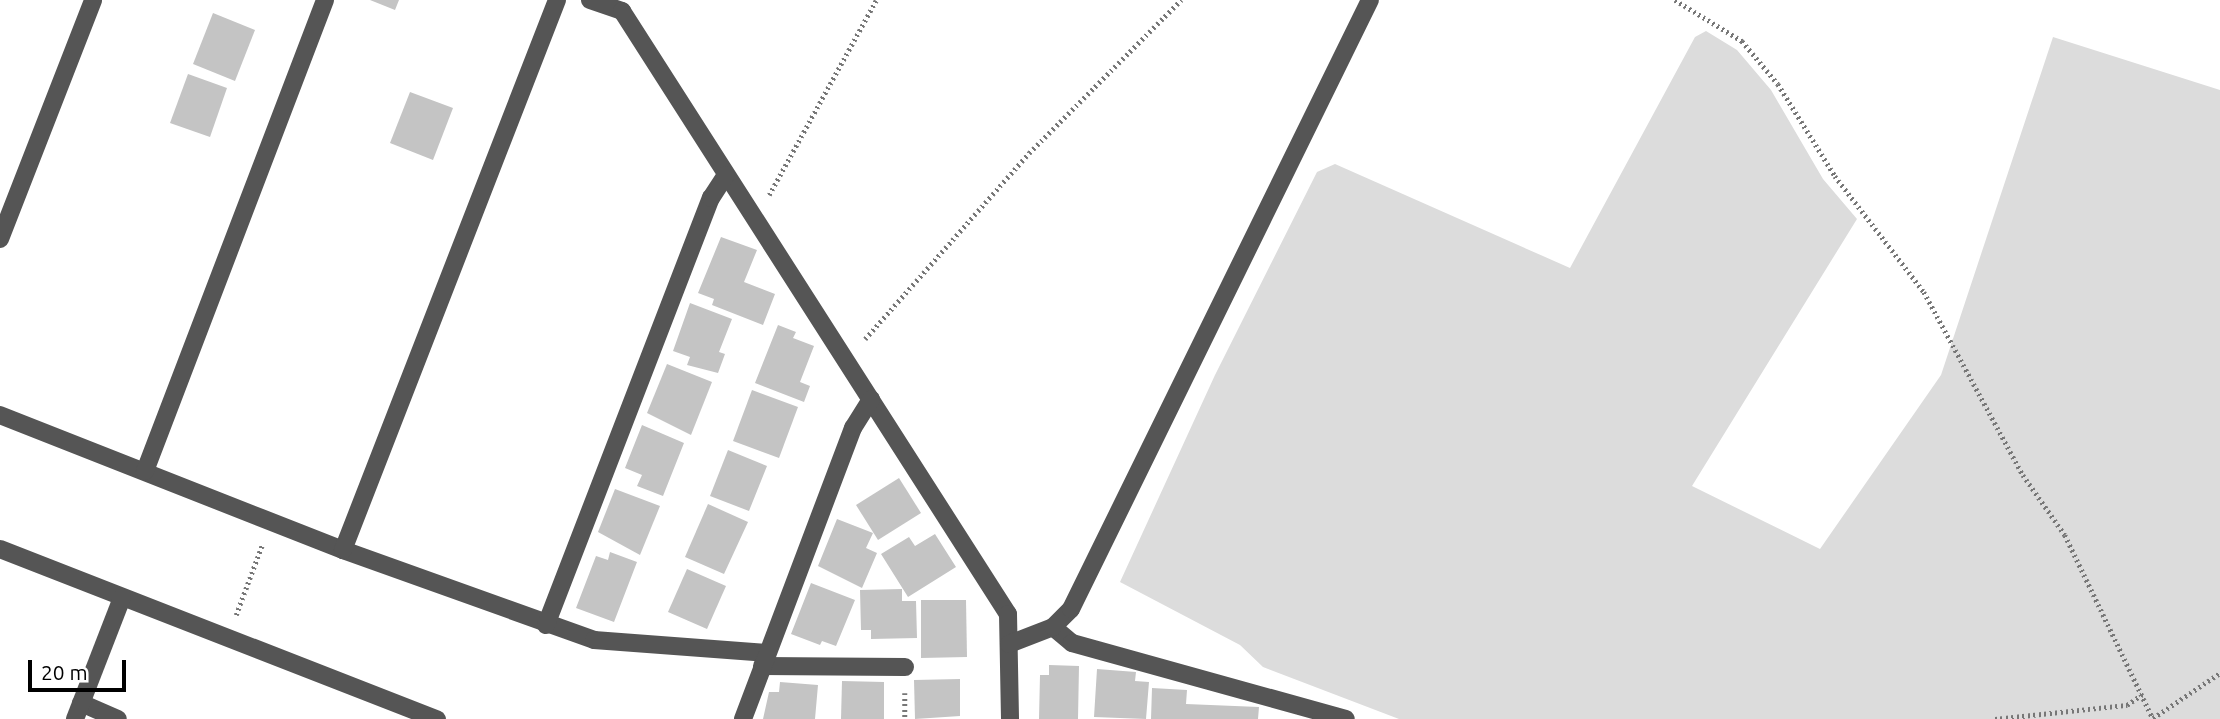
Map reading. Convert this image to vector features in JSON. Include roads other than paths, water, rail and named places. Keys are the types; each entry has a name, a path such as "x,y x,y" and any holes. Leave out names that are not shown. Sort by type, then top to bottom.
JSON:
{"street":[{"path":"0,239 93,0"},
{"path":"145,471 325,0"},
{"path":"343,550 557,0"},
{"path":"590,0 618,6 1008,614 1010,719"},
{"path":"1009,644 1054,627 1071,609 1370,0"},
{"path":"546,625 711,198 726,175"},
{"path":"743,719 853,428 871,399"},
{"path":"0,415 343,550 594,640 764,659 905,667"},
{"path":"0,548 226,639 437,719"},
{"path":"118,719 78,711 122,598"},
{"path":"1054,627 1072,643 1346,719"}]}
